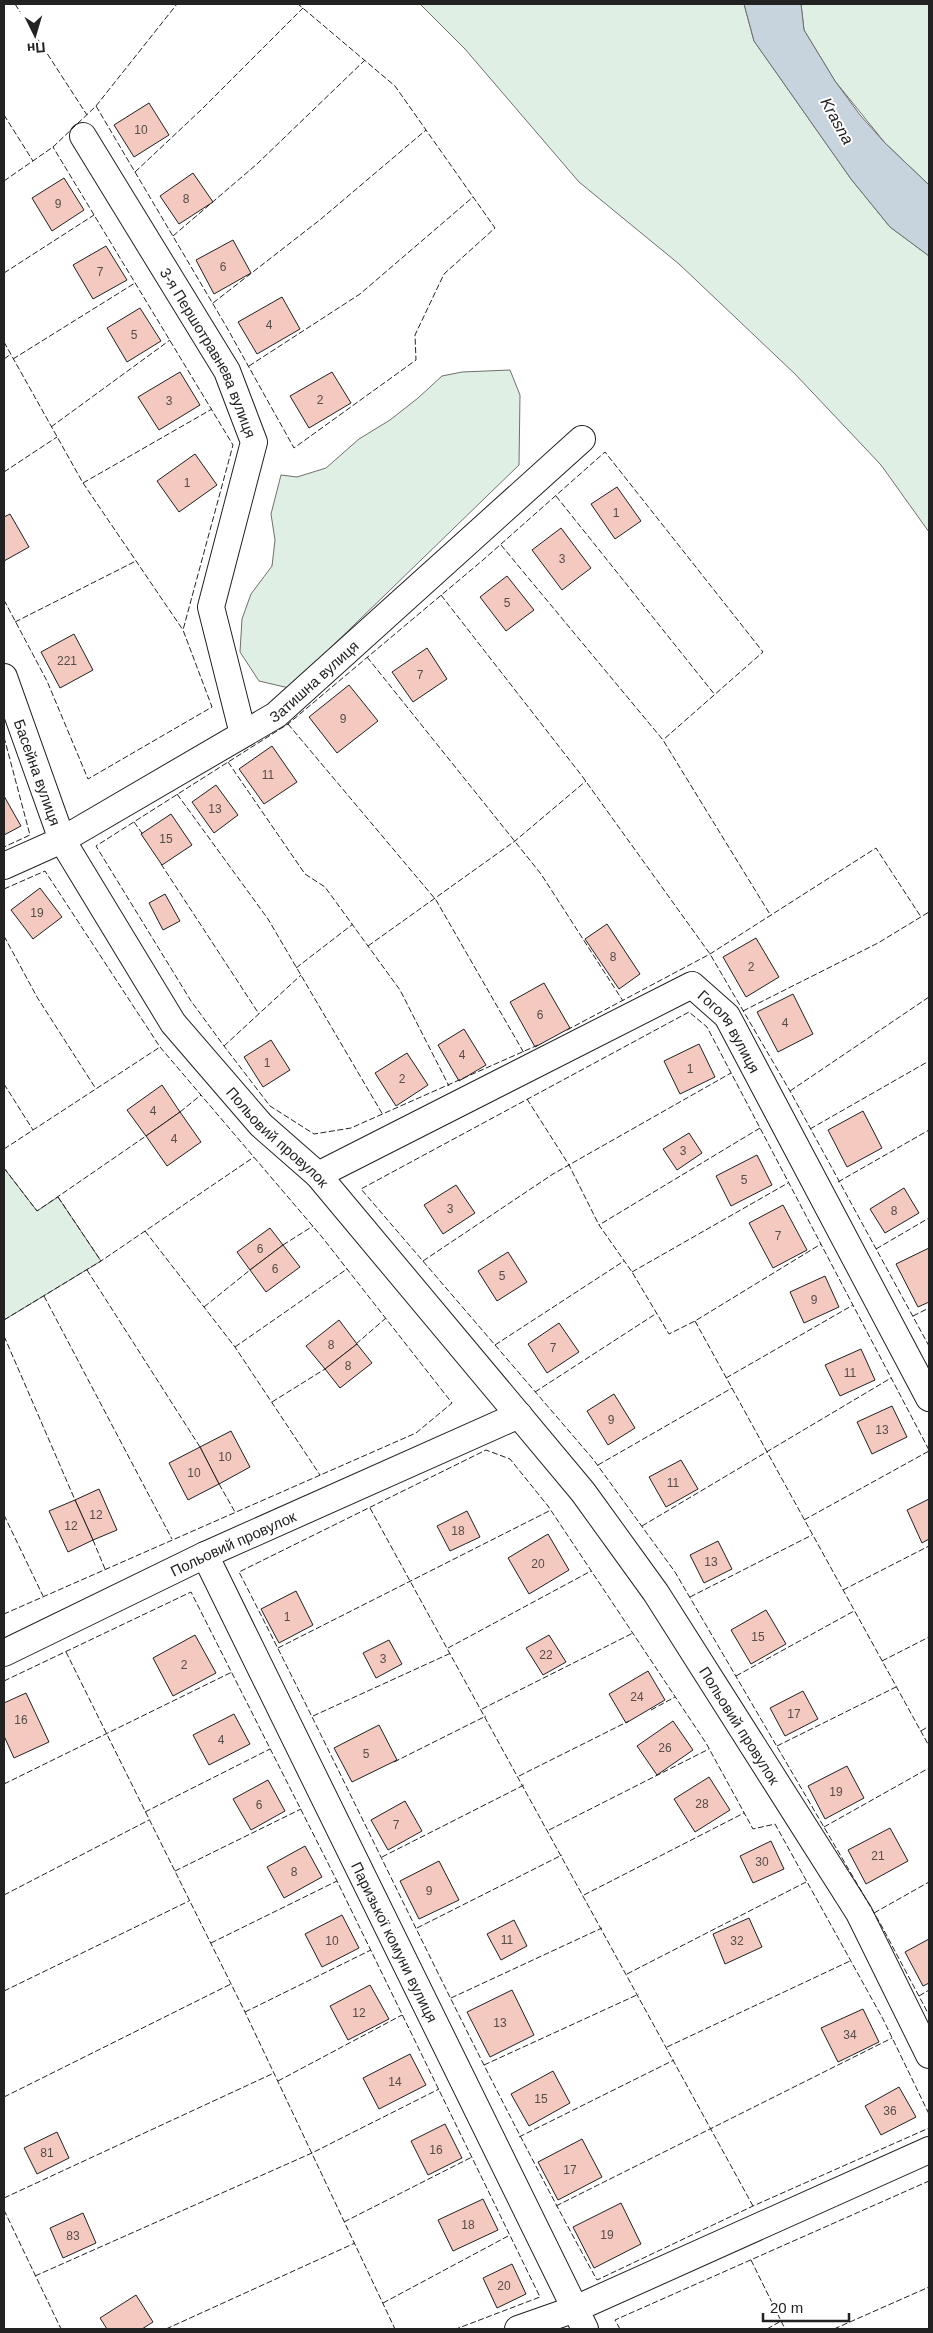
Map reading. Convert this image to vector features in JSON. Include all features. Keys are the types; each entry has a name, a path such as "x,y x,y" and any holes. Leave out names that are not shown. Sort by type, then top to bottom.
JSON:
{"street":[{"name":"3-я Першотравнева вулиця","path":"83,136 226,371 254,442 211,607 243,734"},
{"name":"Затишна вулиця","path":"4,866 62,840 276,715 582,439"},
{"name":"Басейна вулиця","path":"4,677 62,840"},
{"name":"Польовий провулок","path":"62,840 173,1024 261,1125 318,1174 583,1492 656,1593 859,1913 929,2056"},
{"name":"Гоголя вулиця","path":"318,1174 692,985 727,1016 929,1398"},
{"name":"Польовий провулок","path":"4,1653 205,1555 519,1415"},
{"name":"Паризької комуни вулиця","path":"205,1555 580,2319"},
{"path":"518,2329 580,2319 929,2150"}],"green space":[{"path":"420,4 744,4 754,41 851,179 890,227 929,256 929,532 881,465 795,374 679,264 579,182 465,49"},
{"path":"801,4 929,4 929,185 885,143 835,81 804,30"},
{"path":"510,370 520,395 519,465 289,688 259,681 240,652 242,619 251,594 272,566 275,540 271,514 281,475 297,477 326,468 359,439 390,420 418,398 442,376 462,372"},
{"path":"4,1168 37,1211 58,1197 101,1261 4,1320"}],"water":[{"name":"Krasna","path":"744,4 801,4 804,30 835,81 860,115 885,143 929,185 929,256 890,227 851,179 754,41"}],"building":[{"path":"149,103 169,135 134,157 114,125"},
{"path":"193,173 213,202 179,224 160,196"},
{"path":"64,178 84,210 52,231 32,198"},
{"path":"233,240 251,273 214,294 196,260"},
{"path":"106,246 127,280 93,299 73,265"},
{"path":"282,297 300,329 257,354 238,322"},
{"path":"140,308 161,341 127,362 107,328"},
{"path":"180,372 200,405 159,430 138,397"},
{"path":"332,372 351,403 309,428 290,396"},
{"path":"195,454 217,485 179,512 157,481"},
{"path":"617,487 641,521 615,539 591,504"},
{"path":"10,514 29,547 4,561 4,517"},
{"path":"561,528 591,568 562,590 532,550"},
{"path":"507,576 534,610 506,631 480,597"},
{"path":"74,634 93,670 60,688 41,652"},
{"path":"427,648 447,679 413,702 392,672"},
{"path":"349,685 378,721 337,753 309,717"},
{"path":"272,746 297,782 264,804 239,769"},
{"path":"216,785 238,815 214,833 192,802"},
{"path":"4,796 21,826 4,835"},
{"path":"171,814 192,845 162,865 141,834"},
{"path":"40,888 62,917 33,939 11,910"},
{"path":"165,894 180,921 163,930 149,903"},
{"path":"607,924 640,974 619,989 585,939"},
{"path":"756,938 779,977 746,997 723,957"},
{"path":"544,983 570,1028 535,1047 510,1002"},
{"path":"793,994 813,1034 778,1052 757,1012"},
{"path":"464,1029 486,1065 459,1081 438,1045"},
{"path":"271,1040 290,1070 263,1087 244,1057"},
{"path":"699,1044 715,1077 680,1094 664,1061"},
{"path":"407,1053 428,1085 396,1106 375,1073"},
{"path":"162,1085 180,1112 146,1136 127,1110"},
{"path":"863,1111 882,1148 847,1167 828,1130"},
{"path":"180,1112 201,1142 167,1166 146,1136"},
{"path":"689,1133 702,1153 677,1170 663,1149"},
{"path":"757,1155 772,1185 731,1206 716,1176"},
{"path":"456,1185 475,1213 443,1234 424,1205"},
{"path":"904,1188 919,1213 885,1233 870,1209"},
{"path":"783,1205 807,1250 773,1268 749,1223"},
{"path":"270,1228 283,1245 250,1270 237,1252"},
{"path":"283,1245 300,1267 266,1292 250,1270"},
{"path":"929,1248 929,1302 918,1307 896,1264"},
{"path":"508,1252 527,1282 497,1301 478,1271"},
{"path":"825,1276 839,1307 804,1323 790,1292"},
{"path":"339,1320 357,1344 325,1369 306,1346"},
{"path":"559,1323 579,1352 547,1373 528,1344"},
{"path":"357,1344 372,1363 340,1388 325,1369"},
{"path":"861,1349 875,1380 840,1396 825,1365"},
{"path":"614,1394 635,1428 608,1445 587,1411"},
{"path":"892,1406 907,1437 872,1454 857,1422"},
{"path":"231,1431 250,1467 219,1484 200,1447"},
{"path":"200,1447 219,1484 188,1500 169,1463"},
{"path":"681,1460 698,1489 666,1507 649,1477"},
{"path":"99,1489 117,1530 93,1540 75,1500"},
{"path":"929,1499 929,1539 922,1543 907,1510"},
{"path":"75,1500 93,1540 68,1552 49,1511"},
{"path":"467,1511 480,1537 450,1551 437,1526"},
{"path":"548,1534 569,1570 529,1594 508,1558"},
{"path":"718,1541 732,1569 704,1583 690,1555"},
{"path":"296,1591 313,1625 279,1643 261,1609"},
{"path":"766,1610 786,1644 751,1664 731,1630"},
{"path":"195,1635 216,1673 173,1696 153,1658"},
{"path":"549,1635 566,1662 543,1675 526,1648"},
{"path":"389,1640 402,1664 376,1678 363,1653"},
{"path":"648,1671 665,1700 626,1723 609,1694"},
{"path":"803,1691 818,1719 785,1736 770,1708"},
{"path":"26,1693 49,1742 14,1758 4,1736 4,1703"},
{"path":"234,1714 250,1744 209,1765 193,1735"},
{"path":"673,1721 693,1750 657,1775 637,1746"},
{"path":"379,1725 397,1760 352,1782 334,1748"},
{"path":"847,1766 864,1798 825,1819 808,1786"},
{"path":"709,1777 730,1810 695,1832 674,1799"},
{"path":"268,1780 285,1811 251,1830 233,1799"},
{"path":"405,1801 422,1831 388,1850 371,1820"},
{"path":"890,1828 908,1861 866,1884 848,1850"},
{"path":"771,1841 784,1869 753,1883 740,1856"},
{"path":"305,1846 322,1877 284,1898 267,1867"},
{"path":"439,1861 459,1900 419,1919 400,1881"},
{"path":"342,1915 359,1948 322,1967 305,1934"},
{"path":"749,1918 762,1947 725,1964 713,1934"},
{"path":"514,1920 527,1946 501,1960 487,1934"},
{"path":"929,1939 929,1983 923,1986 905,1952"},
{"path":"370,1985 389,2019 348,2040 330,2006"},
{"path":"512,1990 534,2035 490,2057 467,2012"},
{"path":"863,2009 879,2042 838,2062 821,2028"},
{"path":"410,2054 426,2085 379,2109 363,2078"},
{"path":"553,2071 570,2103 529,2126 511,2094"},
{"path":"899,2087 916,2117 881,2135 865,2106"},
{"path":"445,2124 462,2158 428,2175 411,2141"},
{"path":"57,2132 69,2158 37,2174 24,2148"},
{"path":"582,2139 602,2177 558,2200 538,2162"},
{"path":"483,2199 498,2230 453,2251 438,2220"},
{"path":"621,2203 641,2244 594,2268 573,2227"},
{"path":"83,2213 96,2243 63,2258 50,2228"},
{"path":"512,2264 526,2294 497,2308 483,2278"},
{"path":"136,2295 153,2322 142,2329 107,2329 100,2318"}],"fence":[{"path":"15,4 87,115"},
{"path":"4,181 53,147 96,106 177,4"},
{"path":"96,106 226,326 294,448 416,360 415,335 444,274 495,228 395,86 298,4"},
{"path":"135,172 201,110 303,8"},
{"path":"173,236 257,164 365,60"},
{"path":"4,115 33,161"},
{"path":"213,303 321,219 426,130"},
{"path":"4,600 47,681 88,779 212,707 183,630 233,445 53,147"},
{"path":"249,366 360,294 473,197"},
{"path":"4,273 94,215"},
{"path":"13,359 135,283"},
{"path":"51,427 170,340"},
{"path":"4,342 83,483 183,630"},
{"path":"4,359 11,354"},
{"path":"83,483 212,409"},
{"path":"4,472 57,437"},
{"path":"538,1045 351,1128 314,1134 270,1106 224,1046 191,1001 96,846 288,724 483,560 605,452 763,652 663,740"},
{"path":"556,496 715,695"},
{"path":"501,545 663,740 771,916"},
{"path":"15,622 136,561"},
{"path":"441,595 582,776 710,954 790,1091 929,1346"},
{"path":"367,657 541,874 623,1001"},
{"path":"288,724 436,900 524,1053"},
{"path":"4,737 30,835 4,847"},
{"path":"228,762 305,874 325,887 400,990 449,1086"},
{"path":"368,946 515,841 586,781"},
{"path":"177,794 268,919 383,1115"},
{"path":"134,822 144,836"},
{"path":"567,1030 710,954 876,848 921,917"},
{"path":"161,864 259,1014"},
{"path":"4,889 45,871 160,1047 322,1237 452,1403 416,1433 4,1614"},
{"path":"743,1011 878,943 929,912"},
{"path":"296,968 353,924"},
{"path":"4,936 37,997 96,1089"},
{"path":"224,1046 301,975"},
{"path":"790,1091 929,997"},
{"path":"929,1450 707,1027 689,1012 361,1189 593,1459 675,1572 880,1923 929,2015"},
{"path":"4,1149 160,1047"},
{"path":"810,1129 929,1061"},
{"path":"423,1261 553,1174 731,1073"},
{"path":"4,1084 33,1130"},
{"path":"180,1112 201,1095"},
{"path":"527,1099 569,1165 599,1225"},
{"path":"760,1128 599,1225 632,1272 669,1334 695,1321 821,1244"},
{"path":"838,1182 929,1130"},
{"path":"4,1168 37,1211 146,1136"},
{"path":"4,1320 101,1261 254,1157"},
{"path":"632,1272 788,1183"},
{"path":"58,1197 101,1261"},
{"path":"876,1249 929,1218"},
{"path":"283,1245 313,1226"},
{"path":"145,1231 235,1347 320,1475"},
{"path":"495,1345 624,1261"},
{"path":"235,1347 347,1269"},
{"path":"87,1270 200,1447"},
{"path":"204,1307 250,1270"},
{"path":"44,1296 172,1539"},
{"path":"726,1378 853,1305"},
{"path":"913,1316 929,1308"},
{"path":"535,1392 657,1313"},
{"path":"356,1344 386,1318"},
{"path":"695,1321 929,1746"},
{"path":"4,1336 75,1500"},
{"path":"272,1402 325,1369"},
{"path":"642,1526 891,1378"},
{"path":"598,1465 732,1388"},
{"path":"929,2114 883,2019 775,1824 753,1829 706,1743 548,1506 510,1459 486,1450 239,1572 504,2105 597,2280 753,2206 929,2128"},
{"path":"804,1520 929,1451"},
{"path":"219,1484 235,1512"},
{"path":"370,1508 753,2206"},
{"path":"278,1648 551,1510"},
{"path":"4,1515 43,1596"},
{"path":"690,1597 812,1535"},
{"path":"93,1540 105,1569"},
{"path":"843,1590 929,1546"},
{"path":"448,1648 591,1571"},
{"path":"4,1681 191,1592 337,1881 540,2297 456,2329"},
{"path":"736,1676 854,1611"},
{"path":"482,1709 633,1633"},
{"path":"882,1661 929,1637"},
{"path":"66,1652 245,2012 395,2329"},
{"path":"313,1716 451,1653"},
{"path":"4,1784 232,1672"},
{"path":"777,1746 896,1687"},
{"path":"651,1710 675,1697"},
{"path":"394,1762 486,1716"},
{"path":"519,1776 629,1721"},
{"path":"921,1731 929,1726"},
{"path":"145,1812 270,1749"},
{"path":"549,1830 709,1749"},
{"path":"824,1827 929,1768"},
{"path":"382,1857 524,1785"},
{"path":"175,1871 301,1809"},
{"path":"584,1895 744,1813"},
{"path":"4,1895 149,1820"},
{"path":"417,1928 562,1855"},
{"path":"211,1943 337,1881"},
{"path":"627,1974 806,1882"},
{"path":"874,1913 929,1882"},
{"path":"4,1991 189,1901"},
{"path":"451,1998 602,1928"},
{"path":"245,2012 371,1950"},
{"path":"667,2047 850,1961"},
{"path":"4,2097 231,1984"},
{"path":"919,1996 929,1990"},
{"path":"484,2065 639,1994"},
{"path":"278,2081 402,2015"},
{"path":"556,2206 892,2038"},
{"path":"519,2137 674,2060"},
{"path":"4,2198 274,2073"},
{"path":"35,2276 312,2153 439,2089"},
{"path":"344,2222 472,2157"},
{"path":"620,2329 615,2320 929,2181"},
{"path":"4,2210 61,2329"},
{"path":"383,2303 510,2235"},
{"path":"166,2329 355,2243"},
{"path":"751,2260 785,2329"},
{"path":"834,2329 929,2287"},
{"path":"767,2329 781,2321"},
{"path":"560,2329 565,2329"}]}
